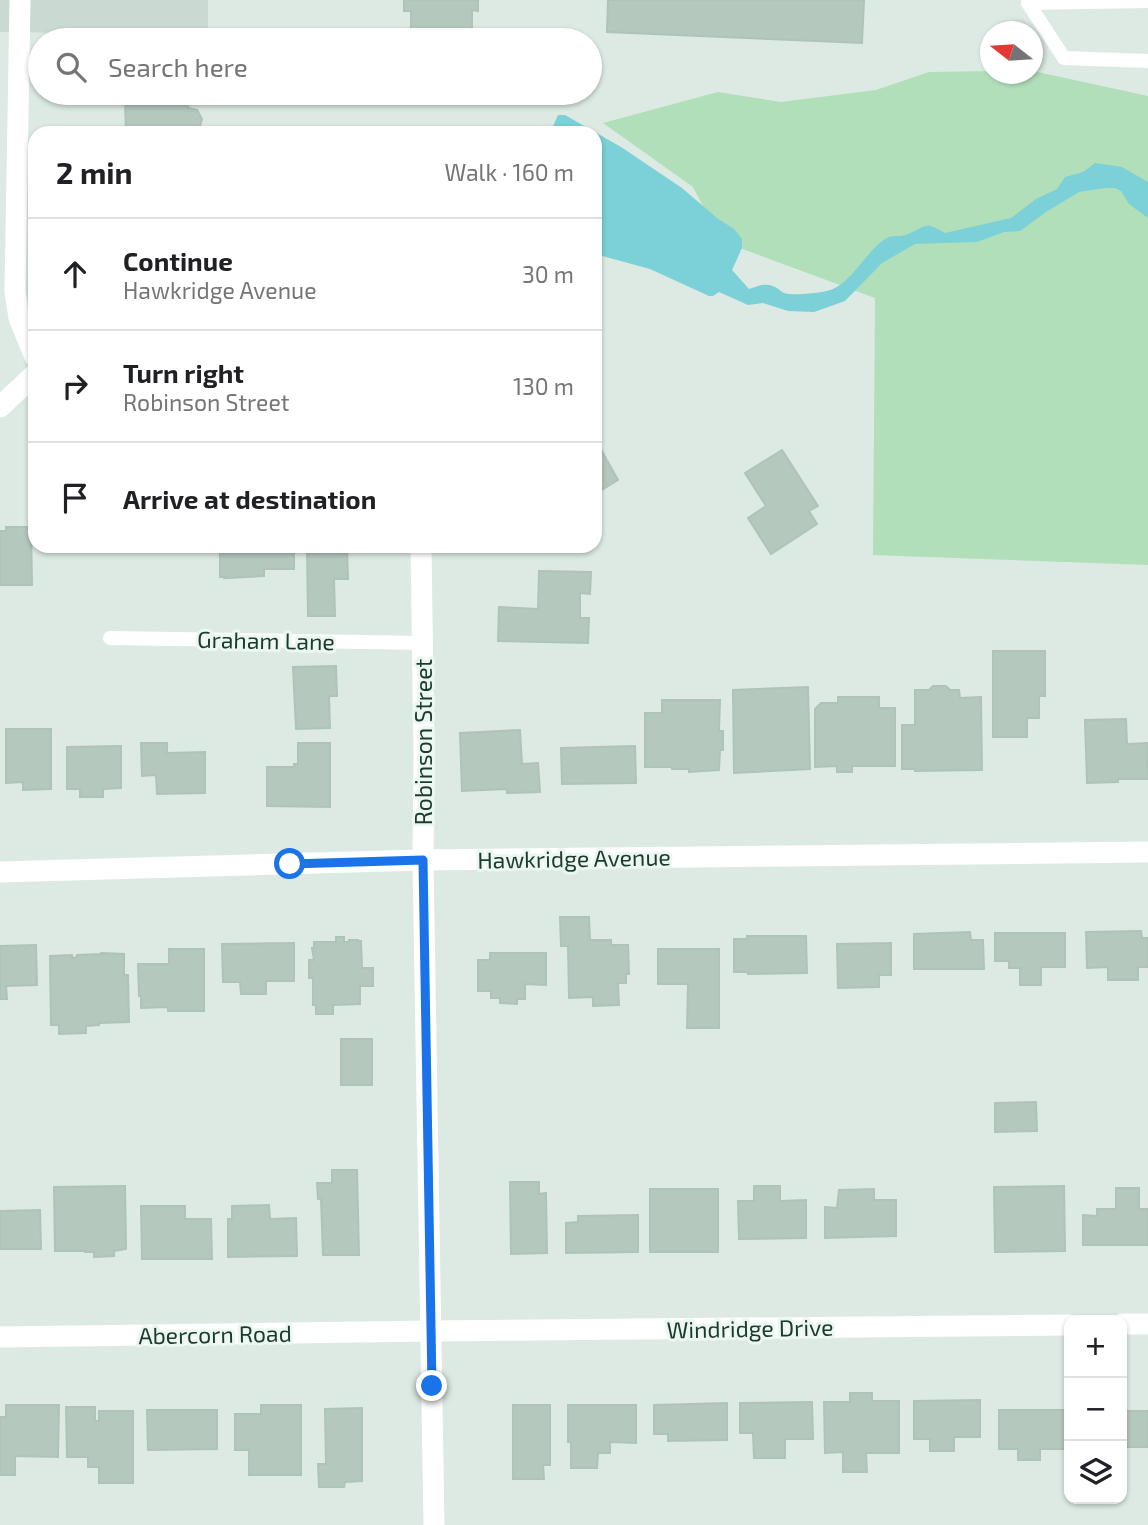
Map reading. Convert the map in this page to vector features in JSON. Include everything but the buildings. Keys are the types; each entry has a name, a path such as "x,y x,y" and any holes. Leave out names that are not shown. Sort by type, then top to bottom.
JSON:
{"street":[{"path":"20,0 9,46 15,292 19,318 28,340"},
{"path":"0,407 28,381"},
{"name":"Robinson Street","path":"421,553 433,1525"},
{"name":"Hawkridge Avenue","path":"0,872 423,860 1148,852"},
{"path":"1127,1324 1148,1324"},
{"name":"Windridge Drive","path":"431,1331 1064,1325"},
{"name":"Abercorn Road","path":"0,1337 431,1331"}],"lane":[{"path":"1028,1 1148,1"},
{"path":"1028,1 1064,58 1148,61"},
{"name":"Graham Lane","path":"110,638 423,643"}],"shaded area":[{"path":"0,0 208,0 208,28 28,28 28,32 0,32"}],"green space":[{"path":"980,71 980,84 1043,84 1043,73 1148,96 1148,565 873,555 875,298 721,241 693,187 603,123 718,92 781,102 876,90 929,72"}],"water":[{"path":"558,115 565,115 584,126 553,126"},
{"path":"602,136 682,188 734,229 742,239 742,248 732,270 749,289 768,285 784,293 794,294 833,289 848,278 882,241 889,237 905,235 925,226 932,226 945,233 1011,218 1036,199 1057,189 1065,177 1083,172 1095,163 1122,167 1148,182 1148,218 1129,204 1121,191 1115,188 1079,192 1020,231 1004,232 977,242 915,244 882,263 845,301 814,312 788,311 763,303 748,305 719,292 709,296 650,269 602,256"}],"route":[{"path":"290,864 423,860 432,1386"}]}
